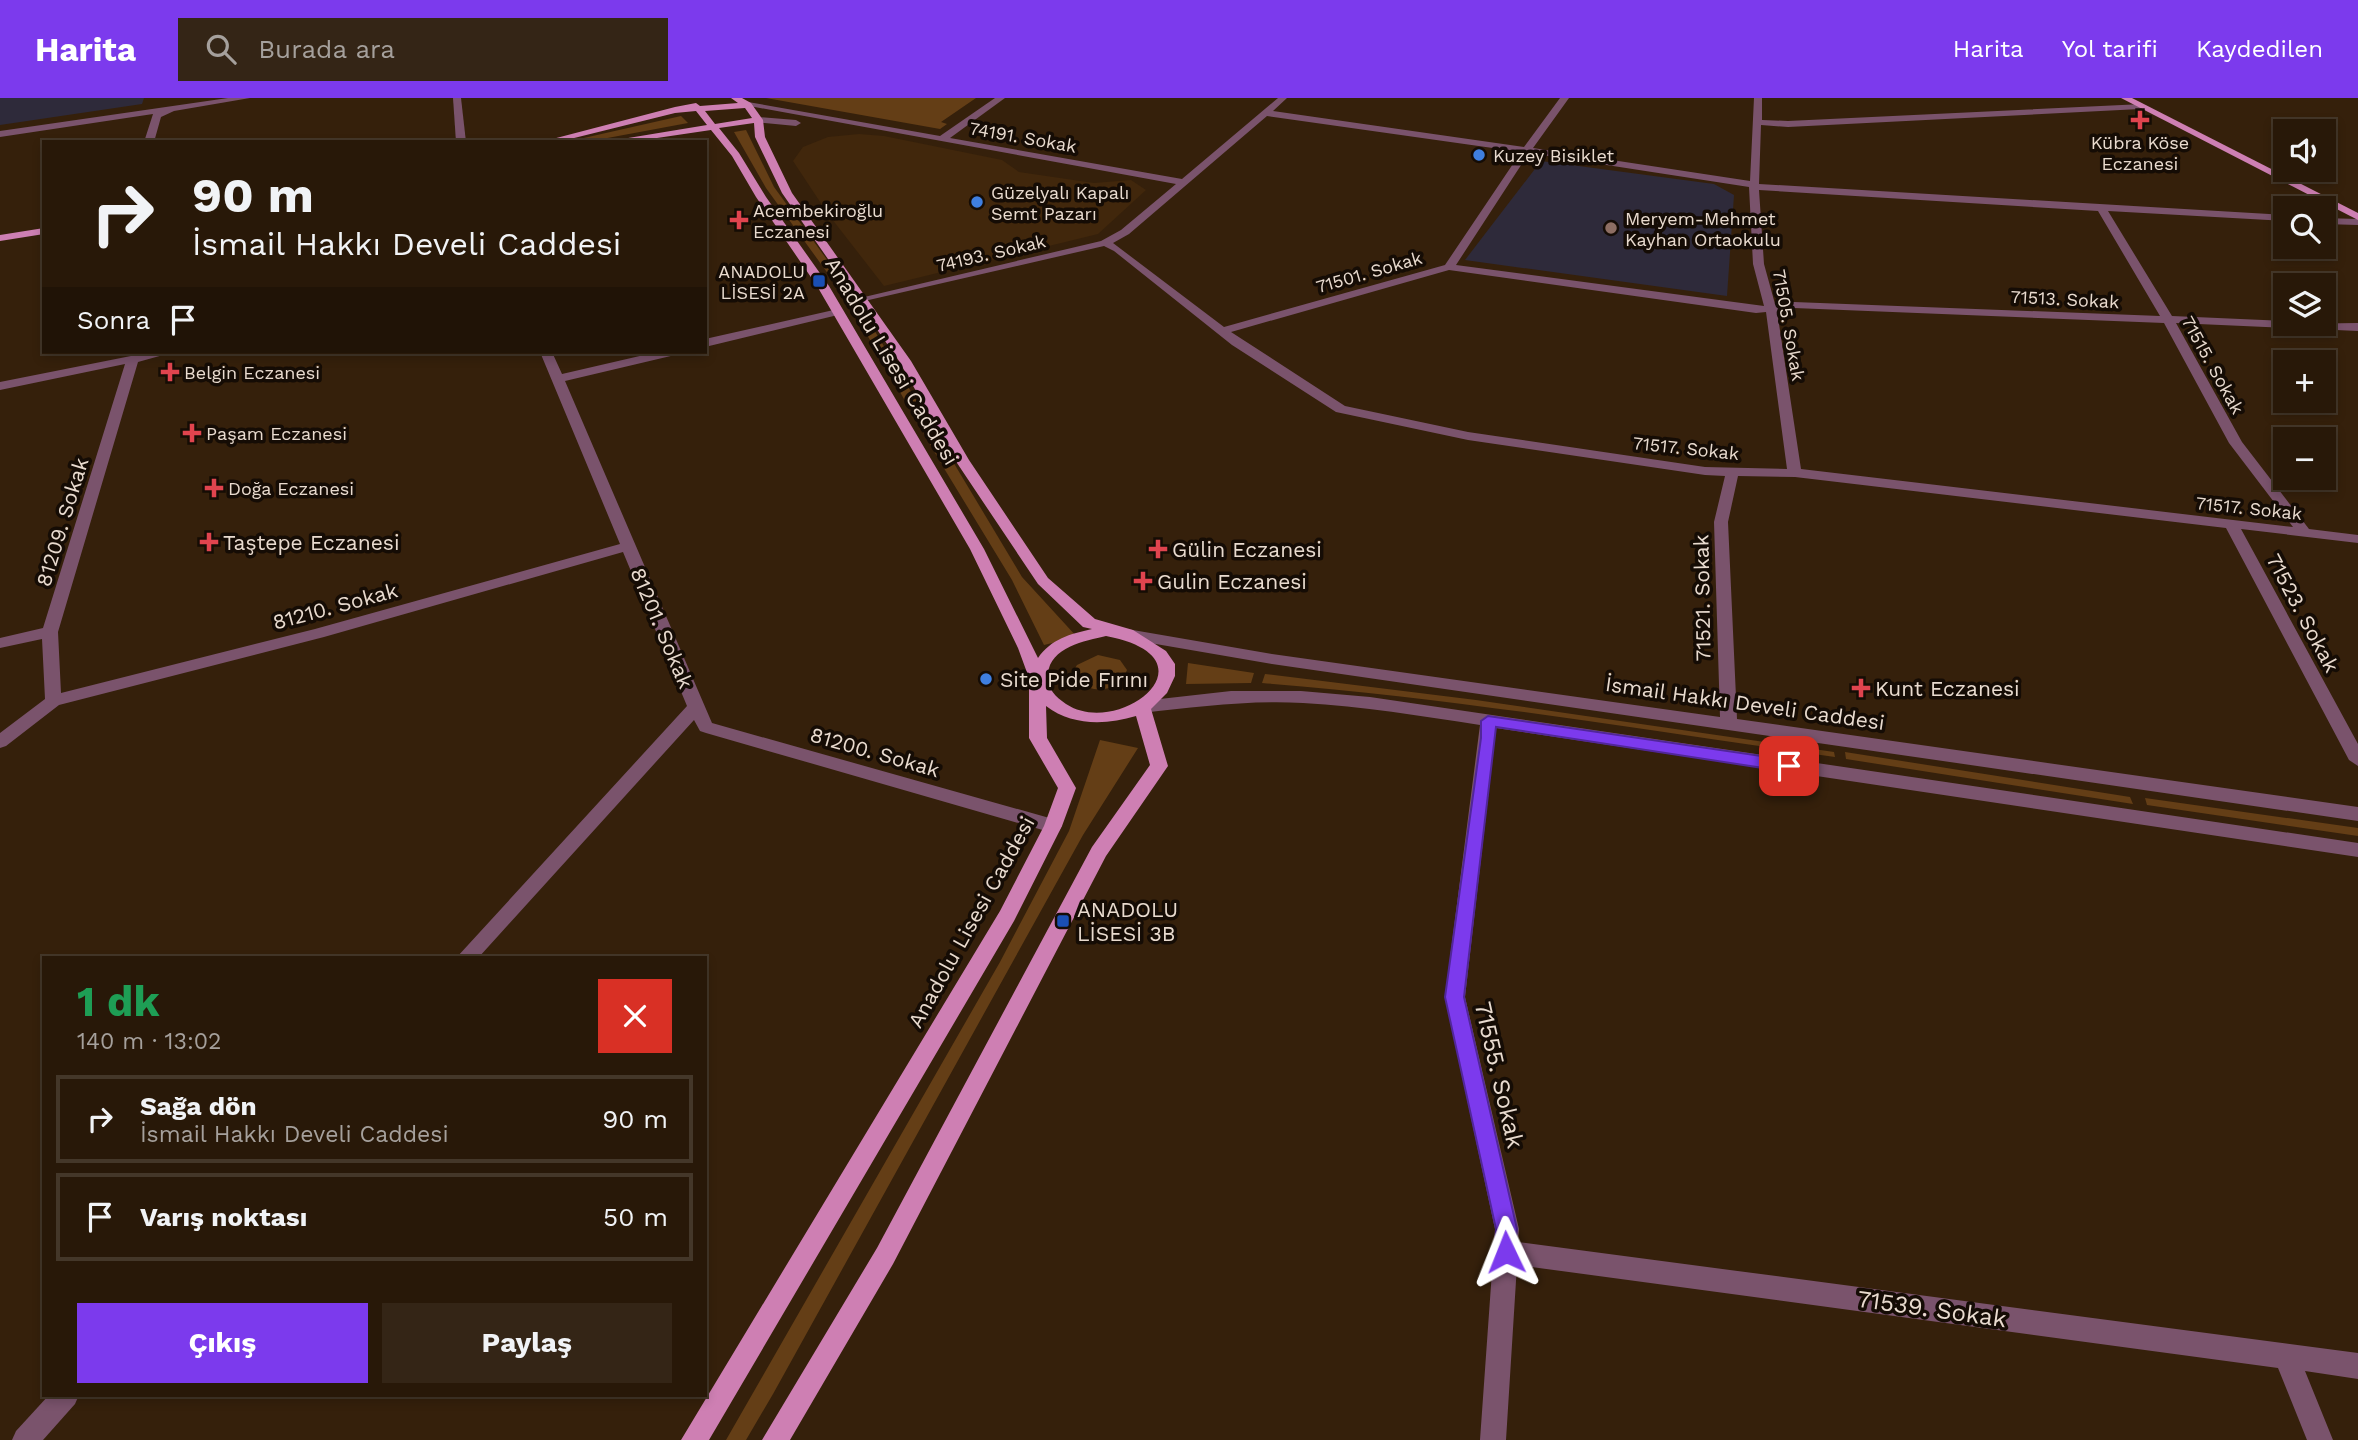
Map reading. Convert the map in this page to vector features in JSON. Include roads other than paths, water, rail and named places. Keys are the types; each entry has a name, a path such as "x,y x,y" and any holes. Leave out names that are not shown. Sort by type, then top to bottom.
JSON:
{"main road":[{"path":"735,98 748,105"},
{"path":"2125,98 2358,219"},
{"path":"2149,98 2241,145"},
{"path":"554,140 696,102 748,105"},
{"name":"Anadolu Lisesi Caddesi","path":"694,1440 1007,916 1053,826 1067,788 1038,738 1037,678 1026,648 977,549 926,467 838,312 761,197 737,155 696,102"},
{"name":"Anadolu Lisesi Caddesi","path":"748,105 758,120 760,137 788,193 905,361 962,460 1043,581 1089,624 1127,634"},
{"path":"621,140 758,120"},
{"path":"2314,182 2358,205"},
{"path":"0,238 42,231"},
{"path":"0,250 42,242"},
{"path":"1106,631 1127,634 1152,646 1159,652 1166,666 1166,681 1158,695 1142,707 1125,714 1105,717 1067,711 1052,702 1042,691 1037,678 1040,664 1049,650 1065,640 1085,633 1106,631"},
{"path":"775,1440 885,1256 1099,852 1159,766 1142,707"}],"street":[{"path":"0,134 174,103 246,98"},
{"path":"457,98 461,140"},
{"path":"942,139 1002,98"},
{"name":"74193. Sokak","path":"864,300 1105,243 1125,232 1283,98"},
{"name":"71501. Sokak","path":"1223,331 1449,267 1565,98"},
{"name":"71505. Sokak","path":"1758,98 1753,204 1764,296 1773,316 1791,461 1795,473"},
{"path":"150,140 157,116 174,103"},
{"path":"748,105 855,126"},
{"path":"1757,122 1788,124 2140,106"},
{"path":"1266,113 1735,180 1768,189 2273,218"},
{"path":"758,120 855,126"},
{"name":"74191. Sokak","path":"855,126 1184,182"},
{"name":"71515. Sokak","path":"2102,209 2169,321 2236,443 2304,532"},
{"path":"2336,220 2358,219"},
{"name":"71517. Sokak","path":"1105,243 1118,249 1223,331 1341,409 1468,436 1732,473 1795,473 2358,539"},
{"name":"71513. Sokak","path":"1449,267 1756,310 1794,304 2358,327"},
{"path":"707,343 838,312"},
{"path":"94,366 95,354"},
{"path":"0,386 156,354"},
{"name":"81201. Sokak","path":"468,956 696,707 547,354"},
{"path":"558,379 663,354"},
{"name":"81209. Sokak","path":"53,701 50,632 133,358"},
{"name":"71521. Sokak","path":"1729,723 1726,706 1721,522 1732,473"},
{"name":"71523. Sokak","path":"2231,524 2358,760"},
{"name":"81210. Sokak","path":"53,701 318,633 626,546"},
{"path":"0,643 50,632"},
{"name":"İsmail Hakkı Develi Caddesi","path":"1127,634 1272,659 2358,814"},
{"path":"1142,707 1231,697 1301,697 1370,703 2358,850"},
{"path":"0,742 53,701"},
{"name":"81200. Sokak","path":"696,707 706,727 1053,826"},
{"name":"71555. Sokak","path":"1488,721 1455,997 1507,1229 1493,1440"},
{"name":"71539. Sokak","path":"1506,1252 2358,1366"},
{"path":"2286,1356 2320,1440"},
{"path":"25,1440 64,1397"}],"place":[{"name":"Kübra Köse Eczanesi","path":"2140,120"},
{"name":"Kuzey Bisiklet","path":"1479,155"},
{"name":"Güzelyalı Kapalı Semt Pazarı","path":"977,202"},
{"name":"Acembekiroğlu Eczanesi","path":"739,220"},
{"name":"Meryem-Mehmet Kayhan Ortaokulu","path":"1611,228"},
{"name":"ANADOLU LİSESİ 2A","path":"819,281"},
{"name":"Belgin Eczanesi","path":"170,372"},
{"name":"Paşam Eczanesi","path":"192,433"},
{"name":"Doğa Eczanesi","path":"214,488"},
{"name":"Taştepe Eczanesi","path":"209,542"},
{"name":"Gülin Eczanesi","path":"1158,549"},
{"name":"Gulin Eczanesi","path":"1143,581"},
{"name":"Site Pide Fırını","path":"986,679"},
{"name":"Kunt Eczanesi","path":"1861,688"},
{"name":"ANADOLU LİSESİ 3B","path":"1063,921"}]}
